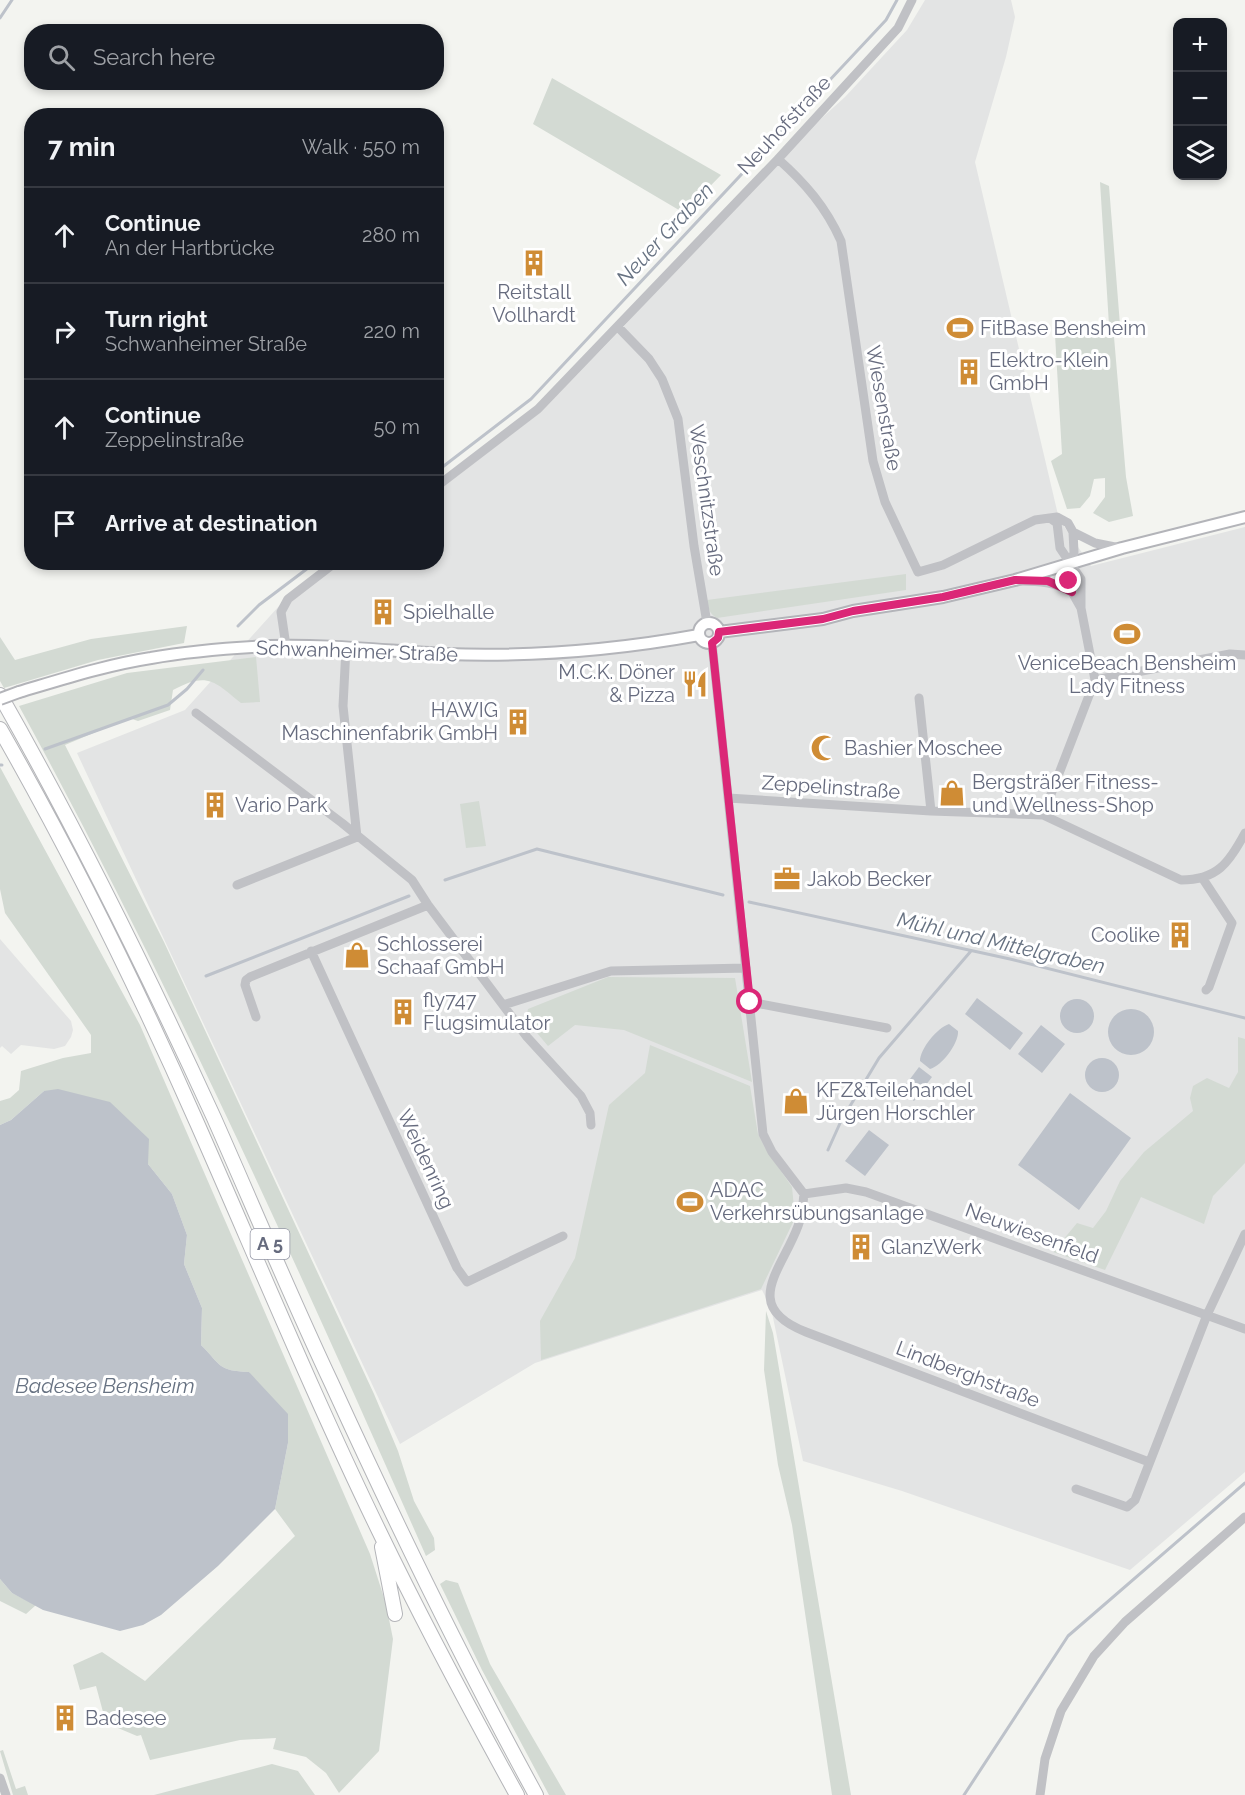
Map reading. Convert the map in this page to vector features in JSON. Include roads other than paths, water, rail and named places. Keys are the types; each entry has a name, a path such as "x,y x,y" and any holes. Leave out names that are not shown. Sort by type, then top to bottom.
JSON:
{"highway":[{"name":"A 5","path":"0,697 67,816 122,925 213,1116 330,1380 444,1622 536,1795"},
{"name":"A 5","path":"0,729 52,825 132,983 378,1530 478,1725 517,1795"},
{"path":"378,1530 395,1614"}],"main road":[{"path":"719,632 823,619 853,611 943,597 1015,580 1122,548 1245,517"},
{"path":"707,624 715,625 719,632 718,638 712,643 704,642 699,635 701,628 707,624"},
{"name":"Schwanheimer Straße","path":"0,697 90,671 151,658 204,651 286,646 447,654 533,653 597,649 699,635"}],"street":[{"name":"Neuhofstraße","path":"444,481 538,409 618,327 778,159 898,28 912,0"},
{"name":"Wiesenstraße","path":"778,159 804,183 818,200 832,221 841,241 873,461 885,502 918,572 943,565 1035,520 1049,517"},
{"name":"Weschnitzstraße","path":"618,327 649,359 662,379 678,419 694,546 707,624"},
{"path":"1049,517 1064,519 1073,532 1095,543 1122,548"},
{"path":"1049,517 1057,523 1060,548 1081,579 1081,608 1095,680 1043,815 1180,880 1203,879 1220,869 1229,860 1245,833"},
{"path":"1073,532 1069,581 1081,608"},
{"path":"286,646 281,612 288,598 325,570"},
{"path":"1015,580 1048,581 1072,592"},
{"path":"712,643 763,1134 772,1152 804,1194"},
{"path":"346,648 343,706 357,837"},
{"path":"1095,680 1230,654 1245,655"},
{"name":"Zeppelinstraße","path":"919,698 931,812"},
{"path":"196,713 342,823 412,880 428,905 527,1037 581,1096 590,1113 591,1125"},
{"name":"Zeppelinstraße","path":"728,798 931,812 1043,815"},
{"path":"237,885 357,837"},
{"path":"1203,879 1232,923 1206,990"},
{"path":"256,1017 244,985 246,980 311,951 428,905"},
{"name":"Weidenring","path":"311,951 457,1268 467,1282 563,1236"},
{"path":"503,1005 611,971 746,968"},
{"path":"750,1002 887,1028"},
{"name":"Neuwiesenfeld","path":"804,1194 846,1188 866,1192 1245,1329"},
{"name":"Lindberghstraße","path":"804,1194 798,1225 772,1279 770,1291 777,1316 787,1325 1149,1462"},
{"path":"1076,1489 1127,1507 1136,1500 1207,1315 1245,1234"},
{"path":"1040,1795 1045,1759 1061,1711 1094,1656 1125,1622 1245,1517"},
{"path":"0,1778 6,1795"}],"water":[{"path":"977,998 1023,1033 1010,1050 965,1014"},
{"path":"1077,999 1089,1004 1094,1016 1089,1028 1077,1033 1065,1028 1060,1016 1065,1004"},
{"path":"1131,1009 1147,1016 1154,1032 1147,1048 1131,1055 1115,1048 1108,1032 1115,1016"},
{"path":"949,1024 958,1031 956,1042 944,1059 930,1069 920,1061 923,1051 935,1034"},
{"path":"1041,1025 1065,1044 1042,1073 1018,1054"},
{"path":"1102,1058 1114,1063 1119,1075 1114,1087 1102,1092 1090,1087 1085,1075 1090,1063"},
{"path":"919,1067 932,1077 914,1101 901,1091"},
{"name":"Badesee Bensheim","path":"58,1089 110,1102 149,1139 148,1164 172,1194 187,1235 184,1264 202,1308 201,1345 221,1366 231,1370 249,1372 288,1414 288,1443 275,1509 218,1566 161,1615 143,1625 120,1631 43,1610 12,1593 0,1579 0,1125 11,1120 44,1091"},
{"path":"1070,1093 1131,1138 1079,1210 1018,1165"},
{"path":"869,1130 889,1145 865,1176 845,1161"}],"waterway":[{"path":"0,18 12,0"},
{"name":"Neuer Graben","path":"444,466 531,399 886,20 897,0"},
{"name":"Neuer Graben","path":"238,626 259,605 305,570"},
{"name":"Neuer Graben","path":"45,749 168,705 187,689 203,670"},
{"name":"Mühl und Mittelgraben","path":"445,880 537,849 723,895"},
{"name":"Mühl und Mittelgraben","path":"206,976 409,896"},
{"name":"Mühl und Mittelgraben","path":"749,902 1010,959 1245,1018"},
{"path":"828,1150 841,1121 879,1058 971,951"},
{"path":"964,1795 1068,1636 1245,1483"}],"place":[{"name":"Reitstall Vollhardt","path":"534,263"},
{"name":"FitBase Bensheim","path":"960,328"},
{"name":"Elektro-Klein GmbH","path":"969,372"},
{"name":"Spielhalle","path":"383,612"},
{"name":"VeniceBeach Bensheim Lady Fitness","path":"1127,634"},
{"name":"M.C.K. Döner & Pizza","path":"695,684"},
{"name":"HAWIG Maschinenfabrik GmbH","path":"518,722"},
{"name":"Bashier Moschee","path":"824,748"},
{"name":"Bergsträßer Fitness- und Wellness-Shop","path":"952,793"},
{"name":"Vario Park","path":"215,805"},
{"name":"Jakob Becker","path":"787,879"},
{"name":"Coolike","path":"1180,935"},
{"name":"Schlosserei Schaaf GmbH","path":"357,955"},
{"name":"fly747 Flugsimulator","path":"403,1012"},
{"name":"KFZ&Teilehandel Jürgen Horschler","path":"796,1101"},
{"name":"ADAC Verkehrsübungsanlage","path":"690,1202"},
{"name":"GlanzWerk","path":"861,1247"},
{"name":"Badesee","path":"65,1718"}]}
